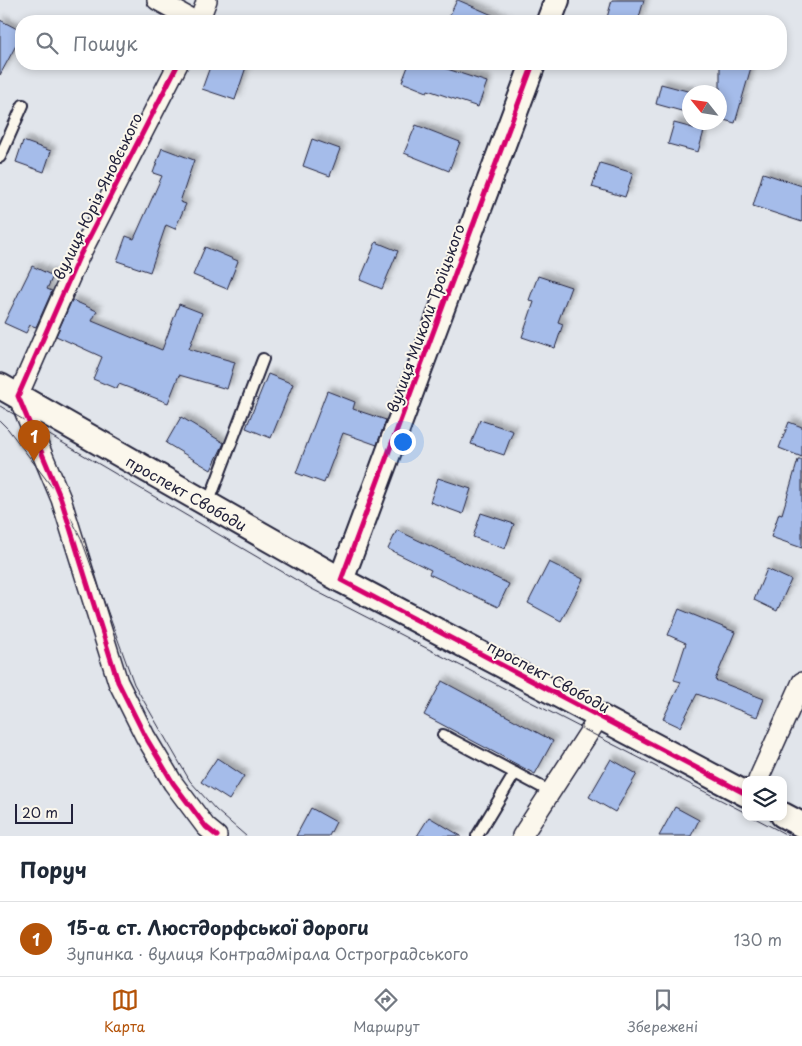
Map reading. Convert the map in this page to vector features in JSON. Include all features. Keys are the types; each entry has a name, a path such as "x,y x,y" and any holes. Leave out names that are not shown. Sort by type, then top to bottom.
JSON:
{"street":[{"path":"157,0 184,15"},
{"path":"201,15 207,0"},
{"path":"551,15 557,0"},
{"name":"вулиця Юрія Яновського","path":"9,391 175,70"},
{"name":"вулиця Миколи Троїцького","path":"341,580 531,70"},
{"path":"9,391 61,499 118,682 144,736 173,784 206,827 217,836"},
{"name":"проспект Свободи","path":"9,391 341,580 742,792"},
{"path":"760,776 802,682"},
{"path":"522,836 599,717"},
{"path":"787,817 802,825"}],"lane":[{"path":"0,158 23,105"},
{"path":"208,504 263,359"},
{"path":"443,736 550,792"},
{"path":"476,836 515,773"}],"building":[{"path":"458,0 492,15 450,15"},
{"path":"612,0 644,0 640,15 608,15"},
{"path":"0,20 15,28 15,47 0,75"},
{"path":"209,70 245,70 235,100 202,89"},
{"path":"407,70 450,70 487,82 478,107 428,90 427,92 402,82"},
{"path":"720,70 750,70 735,123 727,121 727,85 720,85"},
{"path":"661,84 682,90 682,111 656,104"},
{"path":"674,123 682,125 682,130 704,131 698,152 668,144"},
{"path":"416,125 460,142 449,171 404,153"},
{"path":"312,139 340,149 330,176 303,166"},
{"path":"23,141 51,151 44,172 16,162"},
{"path":"162,148 194,160 180,202 186,204 175,229 166,225 150,272 117,261 126,236 134,239 162,176 153,173"},
{"path":"600,163 633,173 625,197 592,187"},
{"path":"763,173 802,186 802,222 753,206"},
{"path":"376,242 398,251 382,289 360,280"},
{"path":"205,247 238,261 227,289 193,275"},
{"path":"32,266 53,276 47,289 52,291 36,327 30,325 26,333 4,323"},
{"path":"538,276 571,287 558,322 563,324 555,348 522,337 534,302 529,300"},
{"path":"72,300 97,311 92,321 162,350 179,304 202,313 189,349 235,362 227,389 179,375 168,403 119,384 117,389 93,379 102,357 56,336"},
{"path":"268,374 293,384 271,438 246,428"},
{"path":"327,391 355,402 353,409 386,420 377,445 343,433 324,483 296,473"},
{"path":"181,417 224,443 211,470 166,443"},
{"path":"480,420 513,431 504,455 471,444"},
{"path":"789,422 802,427 802,457 779,448"},
{"path":"798,460 802,460 802,548 771,537 779,513 782,514"},
{"path":"438,478 471,489 463,514 430,502"},
{"path":"481,513 514,524 505,549 473,537"},
{"path":"397,530 509,584 498,607 429,574 431,570 388,549"},
{"path":"549,562 583,579 561,621 528,603"},
{"path":"767,569 791,580 777,611 754,600"},
{"path":"679,609 735,632 715,680 764,699 757,717 697,694 680,727 663,719 681,682 674,680 686,643 668,635"},
{"path":"442,681 553,741 535,774 424,715"},
{"path":"217,758 244,776 229,800 201,782"},
{"path":"611,759 637,774 615,812 589,797"},
{"path":"675,807 699,820 691,836 659,836"},
{"path":"311,808 336,822 329,836 296,836"},
{"path":"429,817 461,836 417,836"}],"tram line":[{"path":"0,406 310,588 742,811"},
{"path":"0,421 61,499 81,538 134,684 190,781 216,810 246,836"},
{"path":"761,821 789,836"}],"cycle path":[{"path":"175,70 79,257 18,396 61,499 118,682 145,736 173,783 206,827 217,836"},
{"path":"531,70 341,580 742,792"}],"place":[{"name":"15-а ст. Люстдорфської дороги","path":"34,461"}]}
